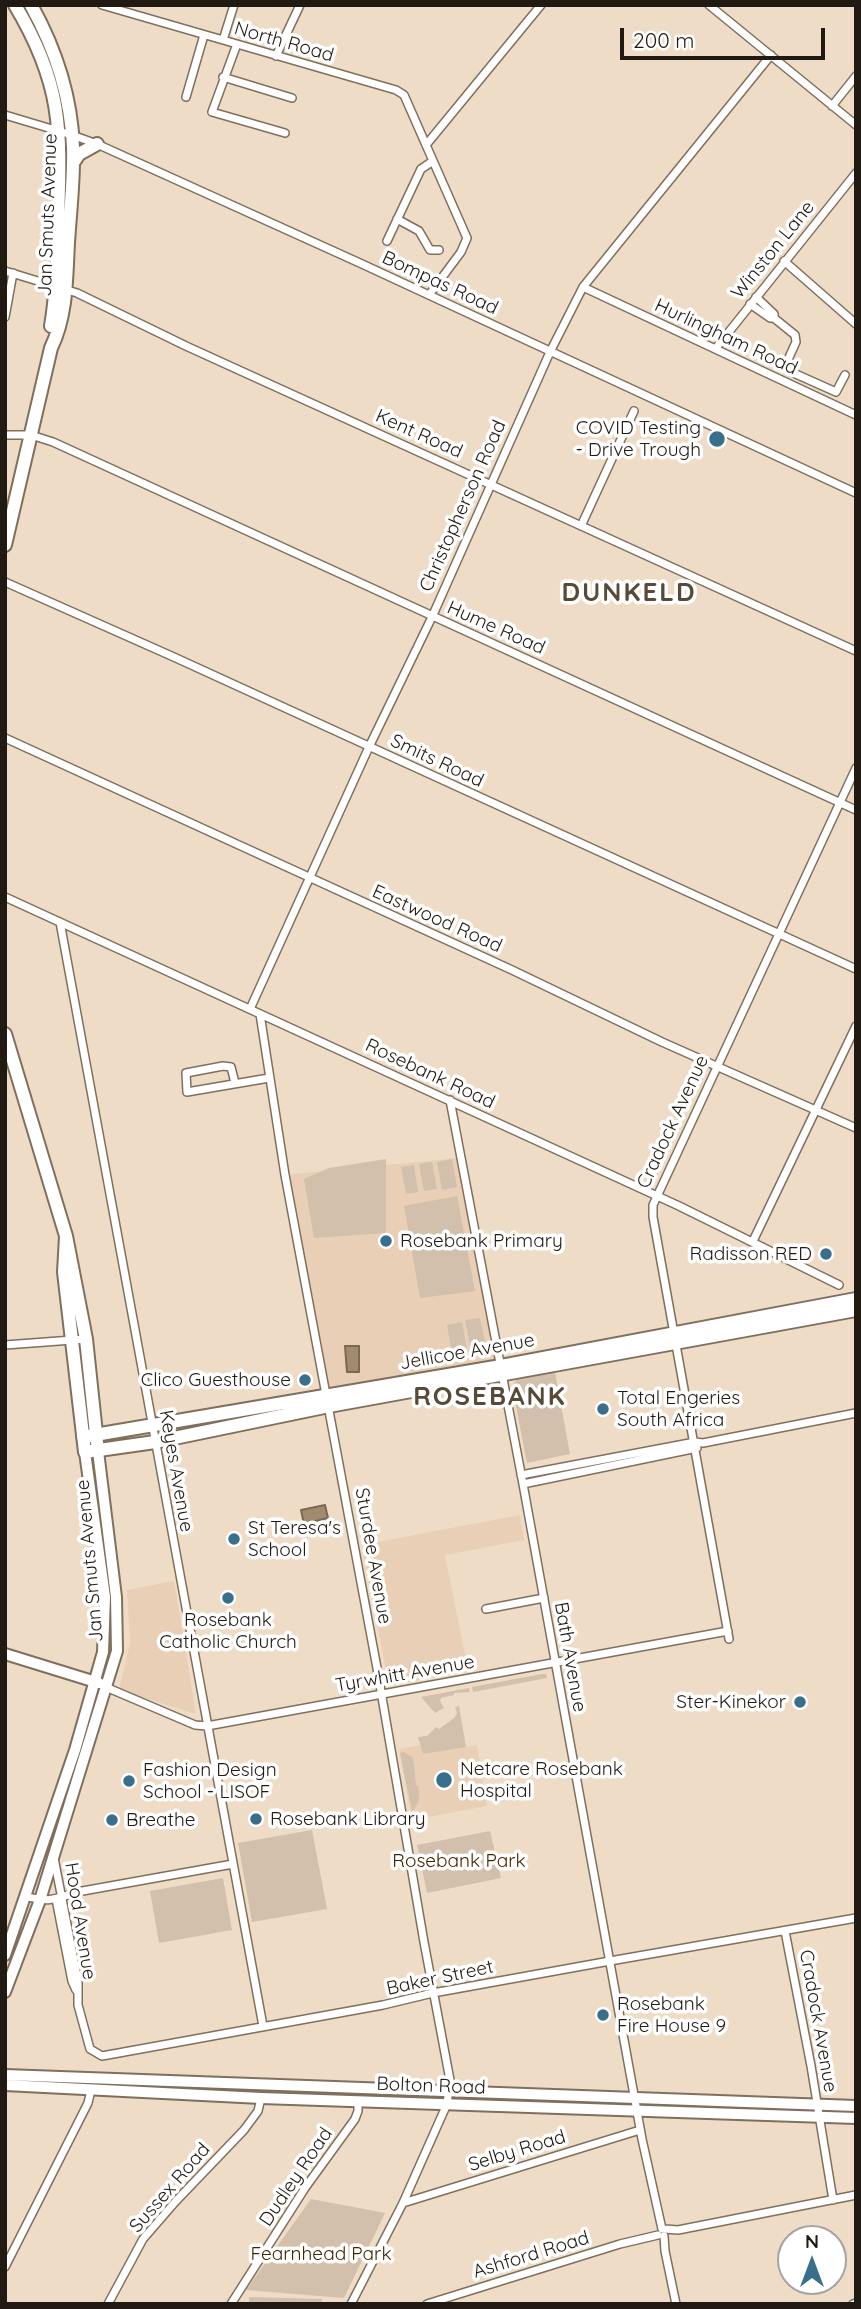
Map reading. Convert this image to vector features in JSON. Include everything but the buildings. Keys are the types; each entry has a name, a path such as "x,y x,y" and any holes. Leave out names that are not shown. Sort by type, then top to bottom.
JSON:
{"main road":[{"name":"Jan Smuts Avenue","path":"5,545 51,348 50,335 61,287 72,163 49,76 32,35 15,5"},
{"name":"Jan Smuts Avenue","path":"31,5 58,66 69,109 61,287"},
{"path":"72,163 79,154 97,145"},
{"name":"Jan Smuts Avenue","path":"5,1034 66,1236 80,1339 105,1597 103,1652 95,1682 5,1955"},
{"name":"Jellicoe Avenue","path":"90,1436 327,1401 501,1371 856,1299"},
{"name":"Jellicoe Avenue","path":"676,1337 856,1310"},
{"name":"Jellicoe Avenue","path":"91,1451 155,1442 327,1401"},
{"name":"Jan Smuts Avenue","path":"5,1992 40,1900 108,1688 117,1651 116,1597 91,1451"},
{"name":"Tyrwhitt Avenue","path":"5,1654 108,1688"},
{"name":"Bolton Road","path":"5,2075 856,2106"},
{"name":"Bolton Road","path":"5,2085 261,2098 856,2118"}],"street":[{"name":"North Road","path":"103,5 121,8 400,92 406,99 467,238 461,252 429,295"},
{"path":"223,40 234,5"},
{"path":"276,55 300,5"},
{"path":"426,145 541,5"},
{"path":"709,5 856,125"},
{"path":"186,97 204,35"},
{"path":"237,44 212,112 285,133"},
{"name":"Christopherson Road","path":"250,1009 369,747 432,617 489,484 583,287 771,55"},
{"path":"832,106 856,76"},
{"path":"223,77 292,98"},
{"name":"Bompas Road","path":"5,115 97,145 856,493"},
{"path":"387,240 421,169 433,161"},
{"name":"Winston Lane","path":"716,348 856,173"},
{"path":"397,219 419,231 430,250 439,250"},
{"path":"784,261 856,324"},
{"path":"5,317 9,272"},
{"name":"Kent Road","path":"9,272 61,287 856,651"},
{"name":"Hurlingham Road","path":"583,287 856,415"},
{"path":"753,301 770,318 775,318 790,329 796,337 786,364 789,371 836,392 845,375"},
{"path":"581,526 634,411"},
{"name":"Hume Road","path":"5,435 31,435 53,442 856,810"},
{"name":"Smits Road","path":"5,582 856,969"},
{"name":"Eastwood Road","path":"5,738 512,970 662,1042 856,1128"},
{"name":"Cradock Avenue","path":"729,1635 698,1445 653,1217 655,1196 856,768"},
{"name":"Rosebank Road","path":"5,897 450,1100 753,1241 839,1285"},
{"name":"Keyes Avenue","path":"60,922 263,2026"},
{"name":"Sturdee Avenue","path":"260,1014 269,1078 450,2080 447,2104 403,2203 351,2304"},
{"path":"753,1241 856,1026"},
{"path":"235,1083 232,1067 222,1066 186,1073 185,1077 187,1092 269,1078"},
{"name":"Bath Avenue","path":"450,1100 544,1598 640,2130 676,2304"},
{"path":"5,1345 80,1339"},
{"path":"522,1480 856,1413"},
{"path":"486,1609 544,1598"},
{"name":"Tyrwhitt Avenue","path":"108,1688 195,1725 207,1726 729,1635"},
{"name":"Hood Avenue","path":"54,1854 59,1899 76,1991"},
{"path":"25,1896 40,1900 59,1899 77,1892 233,1864"},
{"name":"Baker Street","path":"76,1991 90,2049 102,2056 383,2005 433,1993 856,1918"},
{"name":"Cradock Avenue","path":"786,1931 833,2200"},
{"path":"5,2267 88,2104 91,2090"},
{"name":"Sussex Road","path":"108,2304 144,2239 176,2201 244,2130 258,2111 261,2098"},
{"name":"Dudley Road","path":"231,2304 305,2188 355,2119 358,2101"},
{"name":"Selby Road","path":"403,2203 640,2130"},
{"name":"Ashford Road","path":"427,2304 644,2237 856,2195"}],"shaded area":[{"name":"Rosebank Primary","path":"457,1158 501,1366 327,1396 285,1175"},
{"path":"345,1346 359,1346 359,1372 347,1372"},
{"path":"325,1505 328,1518 304,1524 301,1510"},
{"path":"520,1515 524,1540 445,1555 468,1670 389,1686 362,1545"},
{"path":"174,1581 196,1714 119,1690 130,1643 127,1590"},
{"name":"Netcare Rosebank Hospital","path":"421,1745 423,1754 477,1745 487,1806 412,1820 399,1749"}],"green space":[{"path":"386,1159 386,1233 314,1238 304,1179 329,1168"},
{"path":"452,1159 457,1187 442,1190 437,1162"},
{"path":"432,1162 437,1189 424,1191 419,1164"},
{"path":"414,1165 418,1192 406,1194 401,1167"},
{"path":"457,1196 475,1291 420,1298 404,1206"},
{"path":"480,1318 487,1352 472,1355 465,1320"},
{"path":"462,1322 468,1356 453,1358 447,1325"},
{"path":"555,1372 570,1454 527,1463 512,1386 517,1379"},
{"path":"546,1674 547,1678 473,1692 472,1687"},
{"path":"469,1688 470,1692 454,1693 441,1698 444,1708 435,1713 421,1697"},
{"path":"459,1706 466,1747 423,1754 418,1737 427,1736 436,1727 439,1729 454,1718 457,1713 455,1707"},
{"path":"404,1752 413,1758 419,1790 418,1802 412,1811 400,1753"},
{"path":"312,1830 327,1909 252,1922 238,1843"},
{"name":"Rosebank Park","path":"490,1831 501,1878 427,1893 417,1845"},
{"path":"223,1878 232,1930 159,1943 150,1891"},
{"name":"Fearnhead Park","path":"311,2199 385,2213 344,2298 246,2290"},
{"path":"249,2297 322,2299 321,2304 249,2304"}],"place":[{"name":"COVID Testing - Drive Trough","path":"717,439"},
{"name":"Rosebank Primary","path":"386,1241"},
{"name":"Radisson RED","path":"826,1254"},
{"name":"Clico Guesthouse","path":"305,1380"},
{"name":"Total Engeries South Africa","path":"603,1409"},
{"name":"St Teresa's School","path":"234,1539"},
{"name":"Rosebank Catholic Church","path":"228,1598"},
{"name":"Ster-Kinekor","path":"800,1702"},
{"name":"Netcare Rosebank Hospital","path":"444,1780"},
{"name":"Fashion Design School - LISOF","path":"129,1781"},
{"name":"Rosebank Library","path":"256,1819"},
{"name":"Breathe","path":"112,1820"},
{"name":"Rosebank Fire House 9","path":"603,2015"}],"district":[{"name":"DUNKELD","path":"629,593"},
{"name":"ROSEBANK","path":"490,1397"}]}
